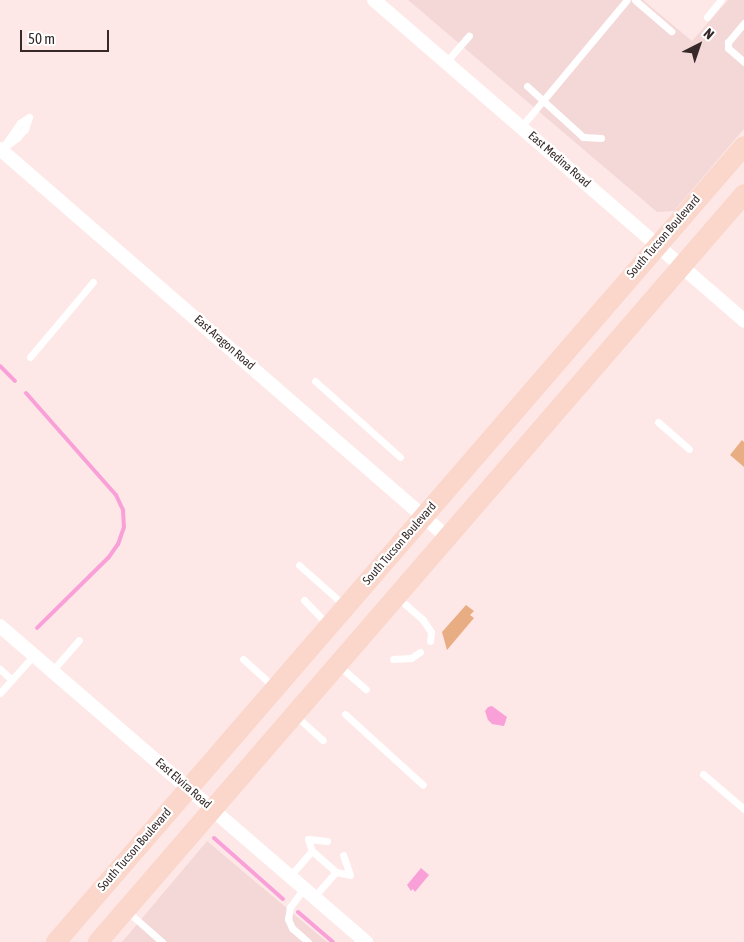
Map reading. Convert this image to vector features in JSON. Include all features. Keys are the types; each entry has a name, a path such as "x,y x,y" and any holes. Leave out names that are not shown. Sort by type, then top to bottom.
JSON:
{"main road":[{"name":"South Tucson Boulevard","path":"56,942 744,146"},
{"path":"98,942 744,194"}],"street":[{"name":"East Medina Road","path":"374,0 744,321"},
{"name":"East Aragon Road","path":"1,150 447,538"},
{"name":"East Elvira Road","path":"1,629 34,655 366,942"}],"lane":[{"path":"521,127 627,0"},
{"path":"635,0 671,31"},
{"path":"707,17 722,0"},
{"path":"744,23 728,42 728,48 744,62"},
{"path":"446,62 469,36"},
{"path":"527,86 541,101 583,137 602,138"},
{"path":"30,117 25,129 18,138 1,150 20,123 30,117"},
{"path":"30,357 92,282"},
{"path":"315,381 400,457"},
{"path":"658,422 689,450"},
{"path":"299,565 346,607"},
{"path":"396,596 423,620 431,632 430,641"},
{"path":"304,600 329,626"},
{"path":"52,671 79,640"},
{"path":"394,659 411,658 420,652"},
{"path":"0,693 34,655"},
{"path":"244,660 275,688"},
{"path":"337,664 366,690"},
{"path":"0,669 12,680"},
{"path":"294,714 323,740"},
{"path":"345,714 423,785"},
{"path":"703,774 744,809"},
{"path":"327,841 308,839 312,851 336,872 350,875 343,855"},
{"path":"290,876 312,851"},
{"path":"308,942 292,928 288,918 290,907 336,872"},
{"path":"125,910 162,942"}],"shaded area":[{"path":"408,0 643,0 692,41 728,0 744,0 744,129 674,211 657,212"},
{"path":"742,440 744,442 744,467 730,455"},
{"path":"466,605 474,611 470,615 474,618 447,650 442,632"},
{"path":"492,706 507,717 504,726 492,724 488,720 485,711 488,707"},
{"path":"207,841 327,942 122,942"},
{"path":"421,868 429,875 415,892 413,889 411,891 407,885"}],"waterway":[{"path":"0,366 15,381"},
{"path":"26,393 116,495 123,510 124,527 118,544 109,557 37,628"},
{"path":"214,838 283,899"},
{"path":"298,912 333,942"}]}
